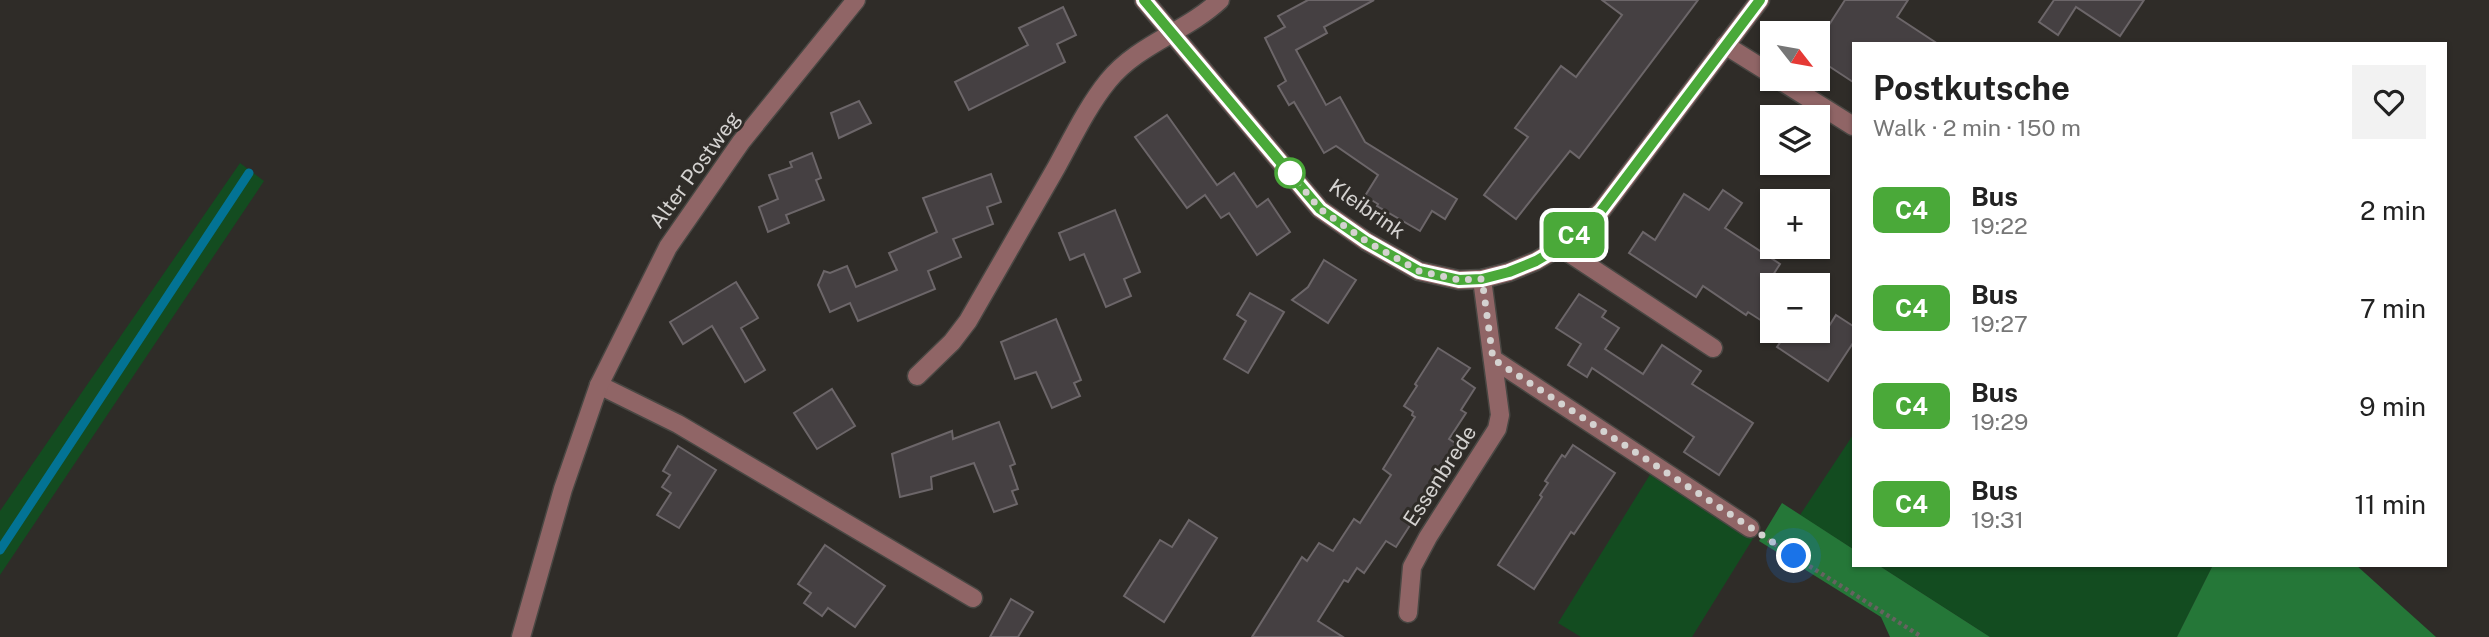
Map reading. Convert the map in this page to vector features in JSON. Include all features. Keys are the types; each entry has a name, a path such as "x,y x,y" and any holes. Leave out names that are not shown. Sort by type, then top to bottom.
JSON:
{"street":[{"name":"Alter Postweg","path":"521,637 563,489 599,385 668,247 741,142 856,0"},
{"name":"Kleibrink","path":"1144,0 1320,209 1366,241 1419,271 1459,280 1482,279 1536,261 1560,247 1601,211 1760,0"},
{"path":"917,376 952,342 968,321 1108,80 1140,51 1173,33 1220,0"},
{"path":"1725,45 1760,67"},
{"path":"1797,91 1852,125"},
{"path":"1560,247 1713,348"},
{"name":"Essenbrede","path":"1408,613 1412,568 1427,537 1497,429 1500,415 1482,279"},
{"path":"1493,359 1750,528"},
{"path":"599,385 678,424 973,598"}],"path":[{"path":"1750,528 1922,637"}],"green space":[{"path":"240,163 264,181 0,575 0,511"},
{"path":"1852,437 1852,548 1800,515"},
{"path":"1651,473 1754,537 1692,637 1581,637 1558,623"},
{"path":"1782,503 1852,548 1852,567 1881,567 1990,637 1890,637 1881,617 1759,541"},
{"path":"1881,567 2212,567 2177,637 1990,637"},
{"path":"2212,567 2358,567 2436,637 2177,637"}],"building":[{"path":"1308,0 1374,0 1324,27 1327,33 1296,50 1326,105 1340,97 1365,142 1457,199 1445,219 1432,211 1420,231 1377,206 1378,204 1365,196 1378,175 1336,146 1324,153 1294,102 1289,105 1278,86 1286,81 1265,38 1285,27 1278,16"},
{"path":"1602,0 1698,0 1579,158 1570,151 1516,219 1484,195 1528,137 1515,128 1561,66 1576,77 1622,15"},
{"path":"1845,0 1908,0 1897,17 1935,42 1852,42 1852,81 1830,67 1830,23"},
{"path":"2054,0 2144,0 2120,36 2076,7 2058,35 2039,22"},
{"path":"1063,7 1076,35 1057,44 1065,62 969,110 955,82 1028,45 1019,28"},
{"path":"859,101 871,123 839,138 831,113"},
{"path":"1167,115 1217,185 1234,173 1257,207 1268,199 1290,232 1257,255 1229,213 1221,218 1205,195 1187,208 1135,137"},
{"path":"812,153 821,178 816,180 824,200 786,215 789,223 768,232 759,207 778,199 769,175 792,167 790,162"},
{"path":"991,174 1001,202 987,207 993,224 953,239 961,257 928,271 935,289 858,321 850,303 830,312 818,285 824,271 830,273 847,266 856,287 897,270 889,253 937,232 923,198"},
{"path":"1723,190 1742,203 1725,228 1760,251 1760,259 1772,259 1780,264 1774,273 1760,273 1760,320 1748,312 1746,315 1703,286 1696,297 1629,253 1643,232 1655,240 1684,194 1709,210"},
{"path":"1115,210 1140,272 1124,279 1131,296 1106,307 1084,254 1070,260 1059,233"},
{"path":"1324,260 1356,280 1328,323 1292,300 1308,287"},
{"path":"736,282 758,318 741,328 765,370 745,382 712,326 683,344 670,322"},
{"path":"1250,293 1284,312 1248,373 1224,359 1246,321 1237,315"},
{"path":"1579,294 1606,311 1602,317 1619,328 1605,349 1643,374 1662,345 1701,371 1692,384 1753,423 1719,475 1684,452 1694,437 1592,368 1587,377 1568,365 1581,344 1556,328"},
{"path":"1836,315 1852,325 1852,345 1828,381 1777,347 1780,343 1830,343 1830,325"},
{"path":"1056,319 1081,380 1074,383 1080,396 1052,408 1036,372 1015,379 1001,342"},
{"path":"1438,348 1470,368 1462,379 1475,388 1461,410 1466,413 1449,439 1458,445 1453,452 1456,454 1396,547 1386,541 1364,573 1357,568 1348,582 1344,580 1318,621 1343,637 1252,637 1302,557 1307,561 1319,543 1333,551 1354,519 1360,523 1391,475 1383,469 1415,417 1413,412 1404,406"},
{"path":"832,389 855,426 817,449 794,413"},
{"path":"999,422 1015,464 1010,466 1018,489 1012,491 1017,504 994,512 974,463 931,477 932,489 900,497 892,454 952,431 953,439"},
{"path":"1573,445 1615,473 1574,534 1571,532 1534,589 1498,565 1542,497 1540,495 1548,483 1545,481 1562,455 1565,457"},
{"path":"678,446 716,470 679,528 657,515 671,493 662,487 670,475 663,471"},
{"path":"1189,520 1217,538 1164,622 1124,596 1160,540 1172,547"},
{"path":"825,545 885,586 855,627 828,608 822,616 804,603 811,593 798,584"},
{"path":"1011,599 1033,612 1018,637 990,637"}],"waterway":[{"path":"0,550 249,173"}],"bus line":[{"name":"C4","path":"1144,0 1320,209 1366,241 1419,271 1459,280 1482,279 1536,261 1560,247 1601,211 1760,0"}],"route":[{"path":"1290,173 1320,209 1366,241 1419,271 1459,280 1482,279 1493,359 1794,556"}]}
